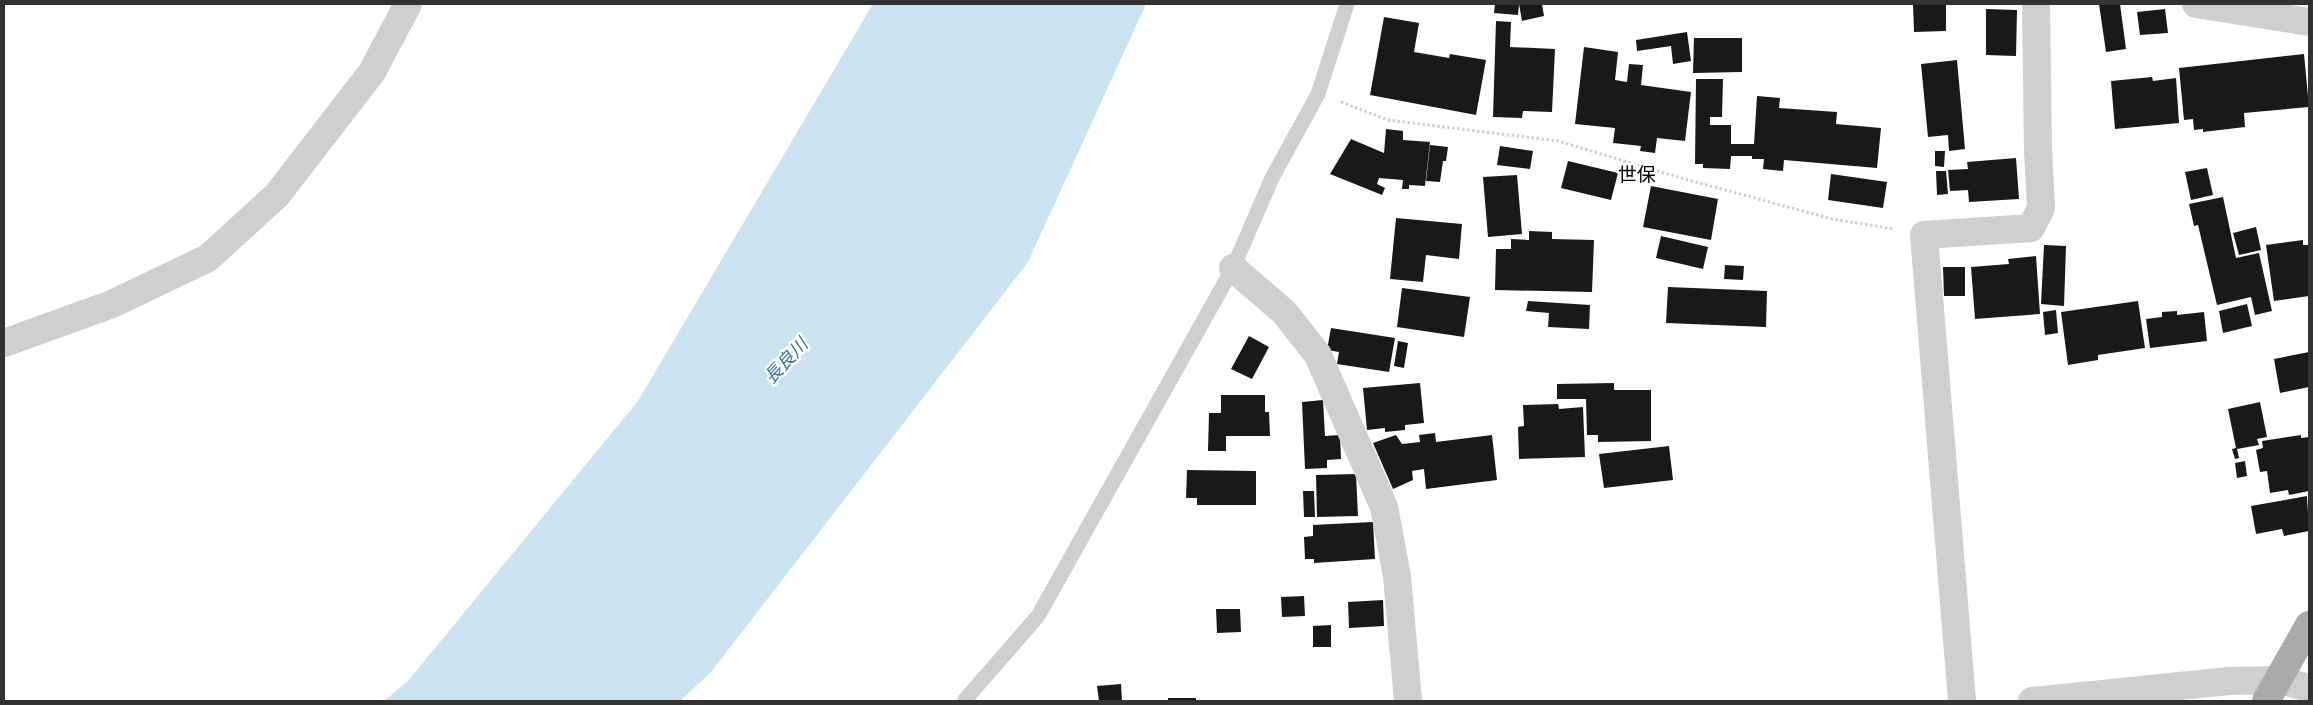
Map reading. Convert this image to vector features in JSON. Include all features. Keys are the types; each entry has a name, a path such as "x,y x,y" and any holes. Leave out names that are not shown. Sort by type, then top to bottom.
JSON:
{"main road":[{"path":"2273,691 2309,625"}],"street":[{"path":"4,343 112,304 208,258 278,195 372,72 408,4"},
{"path":"1962,701 1924,235 2031,228 2038,215 2041,208 2038,150 2036,4"},
{"path":"2196,4 2309,22"},
{"path":"1233,268 1284,312 1318,355 1384,507 1396,576 1408,701"},
{"path":"2032,701 2229,681 2273,691 2309,688"}],"lane":[{"path":"964,701 1038,616 1233,268 1272,178 1318,94 1347,4"}],"path":[{"path":"1318,94 1388,120 1558,141 1681,178 1832,218 1924,235"}],"water":[{"name":"長良川","path":"873,4 1146,4 1028,262 711,672 680,701 384,701 408,681 638,401"}],"building":[{"path":"1495,4 1519,5 1518,15 1494,13"},
{"path":"1519,4 1542,4 1544,16 1522,21"},
{"path":"1913,4 1946,4 1946,31 1914,32"},
{"path":"2099,4 2120,4 2126,49 2106,52"},
{"path":"1986,9 2017,10 2016,56 1986,55"},
{"path":"2165,9 2168,33 2140,35 2137,12"},
{"path":"1384,17 1419,23 1414,52 1449,58 1450,54 1486,60 1476,115 1370,95"},
{"path":"1496,21 1511,22 1510,47 1555,49 1552,112 1523,111 1522,118 1493,117"},
{"path":"1687,32 1691,61 1673,64 1671,46 1637,51 1636,40"},
{"path":"1694,38 1742,38 1742,72 1693,73"},
{"path":"1584,47 1618,52 1615,80 1627,82 1629,64 1643,65 1641,85 1691,92 1685,141 1657,138 1655,153 1640,151 1641,146 1613,143 1615,128 1575,124"},
{"path":"2304,54 2309,107 2244,113 2245,127 2203,132 2203,129 2194,130 2193,119 2184,120 2179,68"},
{"path":"1957,60 1965,149 1949,151 1948,135 1928,137 1921,64"},
{"path":"2152,77 2153,81 2176,78 2179,123 2115,129 2111,81"},
{"path":"1696,79 1723,79 1722,117 1710,117 1710,125 1731,125 1731,144 1754,144 1757,96 1780,98 1779,108 1837,112 1836,124 1881,128 1877,168 1784,160 1783,171 1763,169 1764,159 1752,159 1752,156 1731,156 1730,169 1703,168 1703,164 1695,164"},
{"path":"1386,129 1403,131 1403,140 1430,142 1425,186 1409,185 1409,189 1402,189 1403,180 1379,178 1377,184 1385,188 1382,195 1330,174 1351,139 1384,153"},
{"path":"1430,145 1448,147 1446,161 1443,161 1440,182 1426,181"},
{"path":"1500,146 1533,151 1530,169 1497,165"},
{"path":"1935,151 1945,151 1944,167 1935,166"},
{"path":"2016,158 2019,199 1969,202 1968,190 1950,191 1948,170 1968,169 1967,162"},
{"path":"1568,161 1618,173 1611,200 1561,188"},
{"path":"2207,168 2213,195 2191,200 2185,172"},
{"path":"1936,171 1946,171 1948,194 1937,195"},
{"path":"1831,174 1887,182 1883,208 1828,200"},
{"path":"1517,175 1522,234 1488,237 1483,177"},
{"path":"1651,186 1718,199 1711,240 1643,227"},
{"path":"2223,197 2236,258 2259,253 2272,311 2255,315 2251,297 2217,305 2198,225 2194,226 2189,204"},
{"path":"1396,218 1462,224 1459,259 1426,255 1423,282 1390,279"},
{"path":"2256,227 2261,250 2239,255 2233,233"},
{"path":"1529,231 1552,232 1552,239 1594,240 1592,292 1495,290 1496,249 1511,249 1511,239 1529,240"},
{"path":"1661,236 1708,247 1703,269 1656,258"},
{"path":"2303,240 2303,245 2309,245 2309,296 2274,301 2266,245"},
{"path":"2044,245 2066,246 2064,306 2041,304"},
{"path":"2036,256 2040,314 1975,319 1971,267 2009,264 2008,259"},
{"path":"1725,265 1744,266 1743,280 1724,279"},
{"path":"1943,267 1965,267 1965,296 1944,296"},
{"path":"1668,287 1767,291 1766,327 1666,323"},
{"path":"1402,288 1470,297 1464,337 1397,327"},
{"path":"1528,301 1590,305 1589,329 1548,327 1549,313 1526,311"},
{"path":"2138,301 2145,348 2098,355 2098,360 2068,365 2061,312"},
{"path":"2247,304 2252,326 2223,333 2219,311"},
{"path":"2056,310 2058,333 2045,335 2043,312"},
{"path":"2177,311 2177,315 2204,312 2207,341 2150,348 2146,319 2162,317 2162,312"},
{"path":"1331,328 1395,338 1389,372 1337,364 1339,352 1327,350"},
{"path":"1249,336 1269,347 1252,379 1231,369"},
{"path":"1398,341 1408,343 1404,368 1394,366"},
{"path":"2309,352 2309,387 2280,393 2274,359"},
{"path":"1420,383 1424,423 1405,425 1405,430 1385,432 1385,428 1367,430 1363,388"},
{"path":"1614,383 1614,390 1651,390 1651,441 1598,442 1598,435 1587,435 1586,399 1557,399 1557,384"},
{"path":"1221,395 1265,395 1265,412 1269,412 1270,436 1226,436 1226,451 1208,451 1209,413 1221,413"},
{"path":"1323,400 1325,436 1340,435 1341,459 1327,460 1327,468 1305,469 1302,402"},
{"path":"2260,402 2267,437 2257,439 2259,445 2237,449 2239,458 2235,459 2232,449 2236,448 2228,409"},
{"path":"1558,404 1559,409 1583,407 1585,457 1519,459 1518,427 1524,426 1523,405"},
{"path":"1435,433 1436,442 1492,435 1497,480 1426,489 1424,469 1412,471 1413,480 1393,489 1373,443 1396,435 1402,444 1420,442 1419,435"},
{"path":"2301,435 2301,438 2309,437 2309,491 2289,495 2288,490 2270,493 2267,471 2260,472 2256,450 2263,448 2262,441"},
{"path":"1669,446 1673,480 1604,488 1599,454"},
{"path":"2245,461 2247,476 2237,478 2235,463"},
{"path":"1187,470 1256,471 1256,505 1197,505 1197,498 1186,498"},
{"path":"1356,474 1358,516 1317,517 1316,475"},
{"path":"1303,491 1314,491 1315,517 1304,517"},
{"path":"2307,496 2309,531 2284,536 2282,529 2256,534 2251,506"},
{"path":"1373,522 1375,559 1314,563 1314,559 1305,559 1304,537 1313,536 1313,525"},
{"path":"1304,596 1305,616 1282,617 1281,597"},
{"path":"1383,600 1384,626 1349,628 1348,602"},
{"path":"1216,609 1240,609 1241,632 1217,633"},
{"path":"1331,625 1331,647 1313,647 1313,626"},
{"path":"1121,684 1122,701 1099,701 1097,686"},
{"path":"1168,698 1196,698 1196,701 1168,701"}],"district":[{"name":"世保","path":"1637,174"}]}
